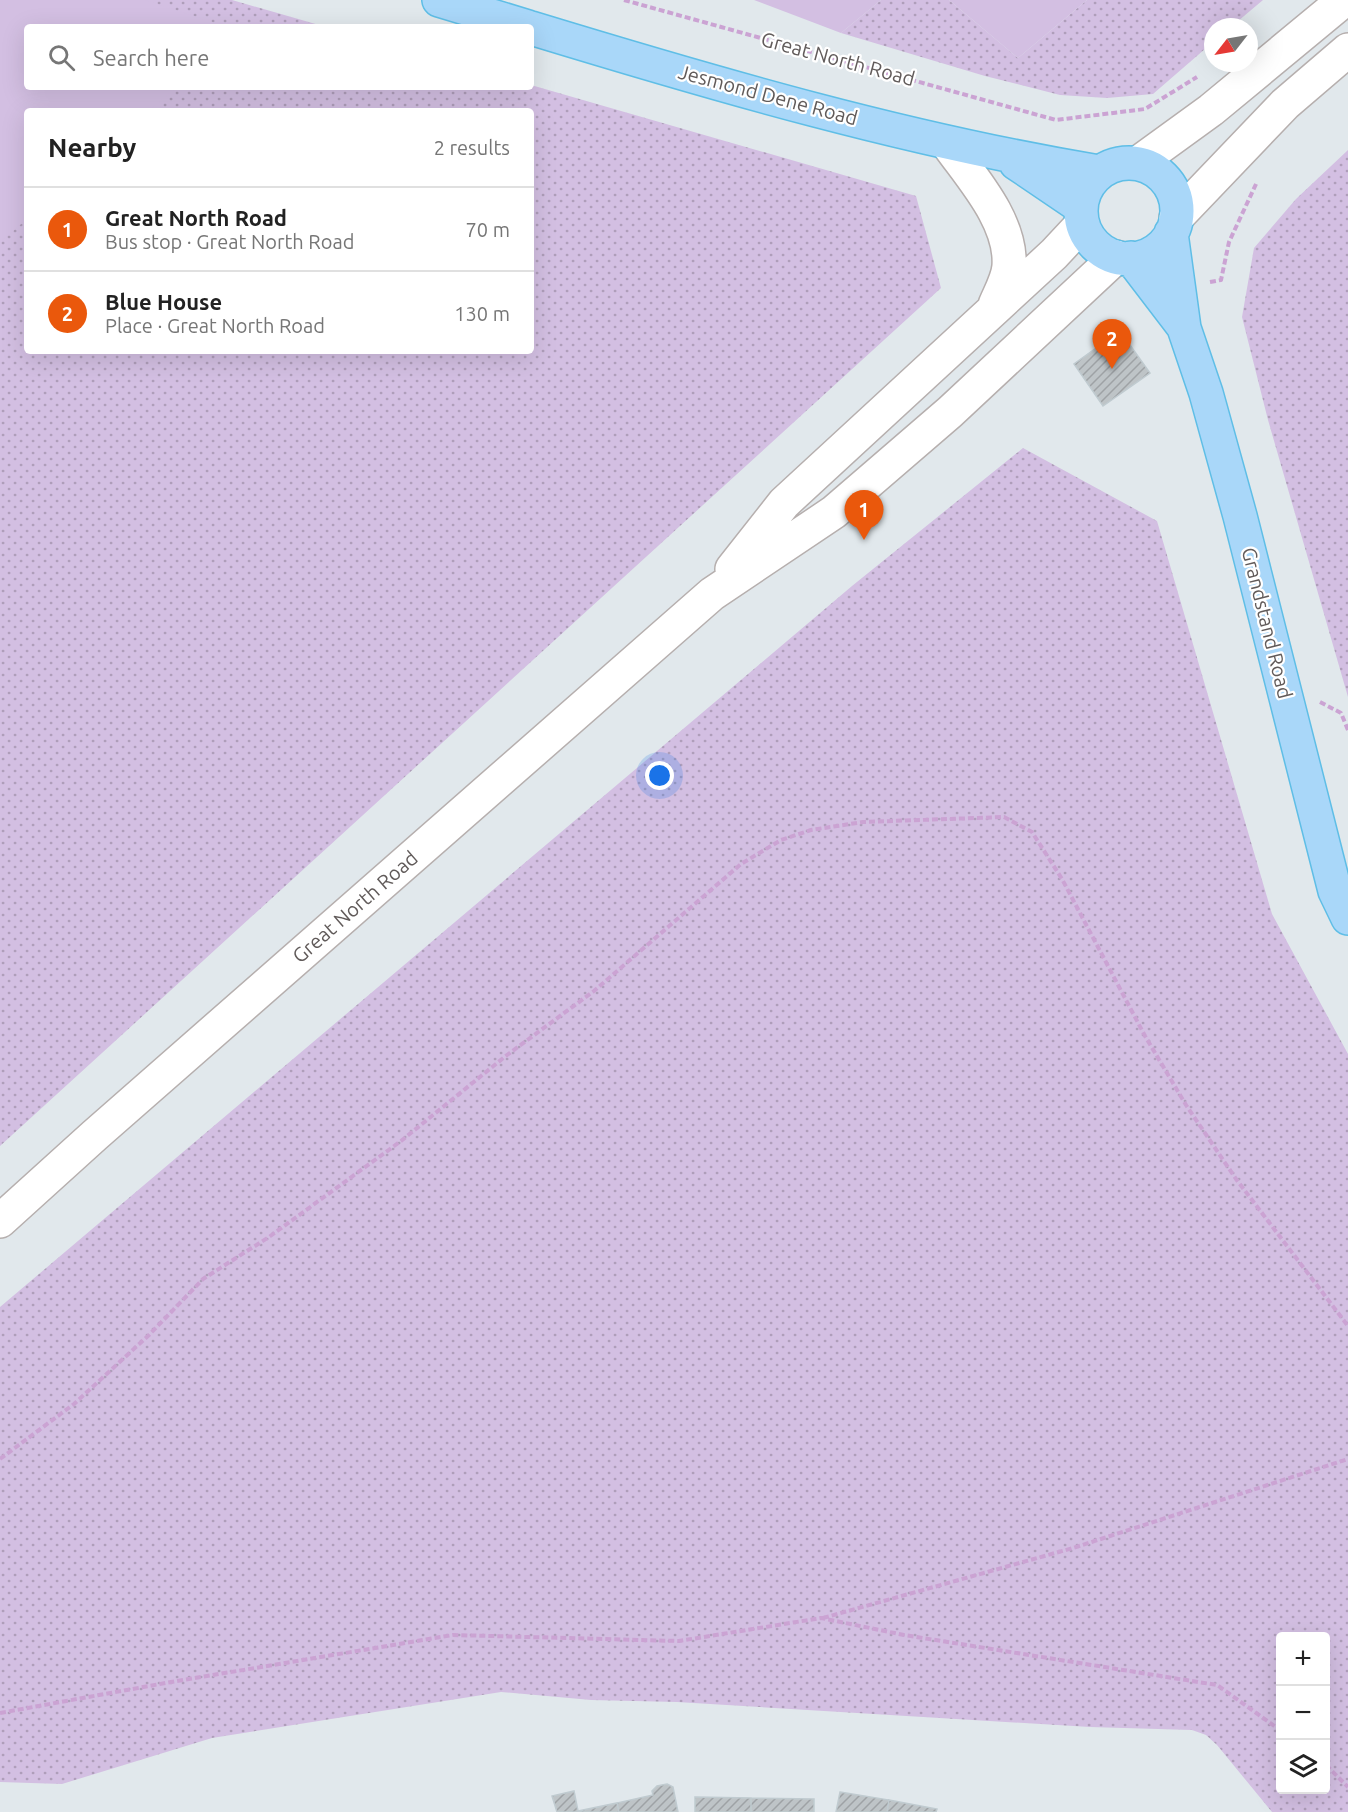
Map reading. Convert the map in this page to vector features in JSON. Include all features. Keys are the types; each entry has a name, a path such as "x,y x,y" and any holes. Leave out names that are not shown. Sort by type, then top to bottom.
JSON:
{"main road":[{"name":"Jesmond Dene Road","path":"439,0 516,24"},
{"path":"1138,163 1211,110 1344,0"},
{"name":"Jesmond Dene Road","path":"534,29 789,102 947,143 1007,157 1099,172"},
{"path":"1173,226 1176,201 1169,185 1154,169 1138,163 1114,165 1099,172 1088,184 1081,215 1090,239 1101,250 1124,258 1149,254 1161,246 1173,226 1285,104 1348,50"},
{"path":"947,143 985,197 1007,245 1009,266 993,310"},
{"name":"Jesmond Dene Road","path":"1007,157 1081,215"},
{"name":"Great North Road","path":"712,594 784,503 993,310 1081,215"},
{"name":"Grandstand Road","path":"1173,226 1178,290 1184,328 1206,393 1335,891 1348,918"},
{"name":"Grandstand Road","path":"1124,258 1184,328"},
{"name":"Great North Road","path":"0,1221 712,594 834,512 1124,258"}],"path":[{"name":"Great North Road","path":"624,0 1056,120 1145,109 1200,75"},
{"path":"1178,290 1221,280 1229,242 1264,173"},
{"path":"0,1459 74,1404 149,1335 203,1279 269,1237 401,1142 507,1055 594,991 741,864 781,840 801,833 862,822 1004,817 1032,832 1062,879 1145,1036 1185,1105 1236,1179 1348,1326"},
{"path":"0,1713 453,1635 679,1641 821,1618 1073,1548 1348,1459"},
{"path":"821,1618 904,1635 1217,1685 1276,1726"},
{"path":"1330,1769 1348,1787"}],"shaded area":[{"path":"0,0 232,0 316,24 24,24 24,90 534,90 534,86 916,196 941,288 0,1146"},
{"path":"0,0 145,0 218,24 24,24 24,90 174,90 152,108 24,108 24,222 0,242"},
{"path":"754,0 881,0 841,33"},
{"path":"881,0 949,0 1018,58 1087,0 1263,0 1242,18 1204,18 1204,50 1153,94 1107,98 1060,95 985,76 841,33"},
{"path":"949,0 1087,0 1018,58"},
{"path":"1348,150 1348,697 1268,420 1242,317 1254,248 1296,199"},
{"path":"1023,448 1157,521 1272,914 1348,1054 1348,1812 1272,1812 1217,1745 1206,1735 1192,1730 1090,1727 677,1702 591,1700 501,1692 212,1738 62,1784 0,1782 0,1307 852,586"}],"building":[{"path":"1120,331 1150,373 1103,406 1074,364"},
{"path":"667,1784 673,1787 678,1812 619,1812 617,1803 653,1795 652,1791 657,1786"},
{"path":"574,1791 578,1811 617,1803 619,1812 557,1812 552,1796"},
{"path":"840,1792 889,1800 887,1812 836,1812"},
{"path":"695,1797 751,1798 751,1812 695,1812"},
{"path":"751,1798 814,1799 814,1812 751,1812"},
{"path":"889,1800 937,1809 936,1812 887,1812"}],"place":[{"name":"Blue House","path":"1112,369"},
{"name":"Great North Road","path":"864,540"}]}
